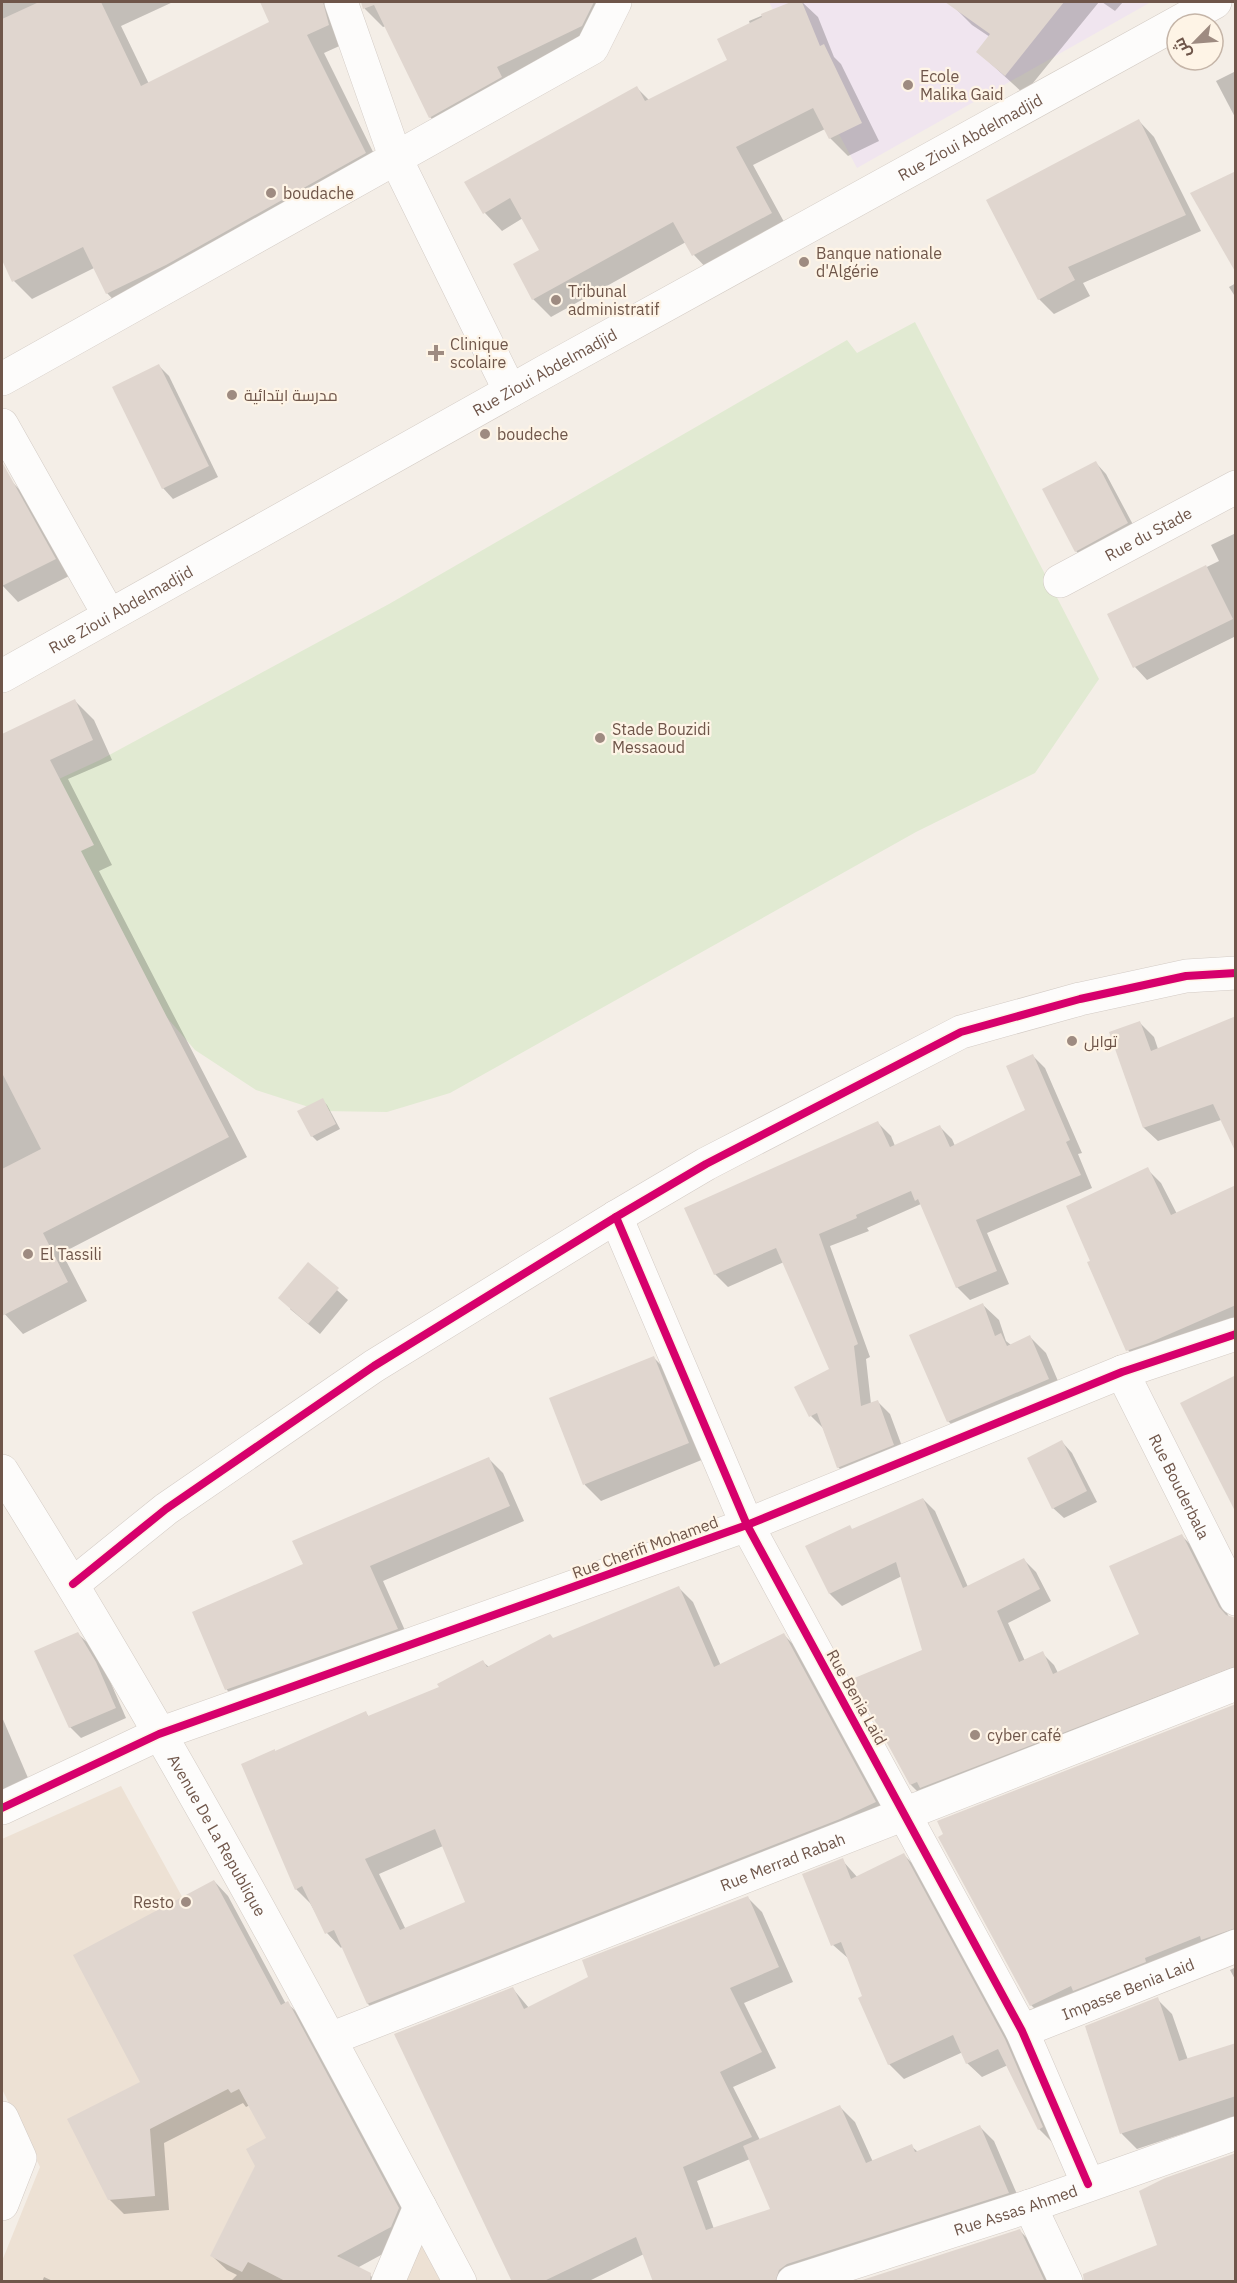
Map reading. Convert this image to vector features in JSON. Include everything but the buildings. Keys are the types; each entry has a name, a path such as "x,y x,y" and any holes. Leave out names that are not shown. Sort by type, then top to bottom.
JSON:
{"street":[{"path":"341,2 396,159 510,391"},
{"path":"2,379 592,48 615,2"},
{"name":"Rue Zioui Abdelmadjid","path":"2,676 510,391 1215,2"},
{"path":"2,425 109,615"},
{"name":"Rue du Stade","path":"1060,581 1236,487"},
{"path":"73,1584 166,1509 374,1366 615,1217 706,1164 961,1032 1080,999 1185,976 1236,973"},
{"name":"Rue Benia Laid","path":"615,1217 747,1525 1022,2031 1088,2184"},
{"name":"Rue Cherifi Mohamed","path":"2,1808 159,1734 747,1525 1122,1372 1236,1334"},
{"name":"Rue Bouderbala","path":"1122,1372 1236,1599"},
{"name":"Avenue De La Republique","path":"2,1471 73,1584 159,1734 330,2039 460,2282"},
{"name":"Rue Merrad Rabah","path":"330,2039 1236,1684"},
{"name":"Impasse Benia Laid","path":"1022,2031 1236,1946"},
{"path":"2,2118 11,2162 2,2204"},
{"name":"Rue Assas Ahmed","path":"793,2282 1030,2206 1236,2133"},
{"path":"1030,2206 1066,2282"},
{"path":"388,2282 420,2207"}],"shaded area":[{"name":"Ecole Malika Gaid","path":"769,2 1151,2 857,168"},
{"path":"121,1786 357,2214 329,2281 2,2281 2,2261 40,2167 2,2089 2,1839"},
{"path":"417,2233 444,2281 397,2281"}],"green space":[{"name":"Stade Bouzidi Messaoud","path":"915,322 1099,679 1035,773 916,832 450,1093 387,1112 321,1111 256,1090 195,1050 150,998 48,784 100,760 389,604 847,340 857,353"}],"cycle path":[{"path":"73,1584 166,1509 374,1366 706,1164 961,1032 1080,999 1186,976 1236,973"},
{"path":"616,1217 747,1525 1022,2031 1088,2184"},
{"path":"2,1808 159,1734 747,1525 1122,1372 1236,1334"}],"place":[{"name":"Ecole Malika Gaid","path":"908,85"},
{"name":"boudache","path":"271,193"},
{"name":"Banque nationale d'Algérie","path":"804,262"},
{"name":"Tribunal administratif","path":"556,300"},
{"name":"Clinique scolaire","path":"436,353"},
{"name":"مدرسة ابتدائية","path":"232,395"},
{"name":"boudeche","path":"485,434"},
{"name":"Stade Bouzidi Messaoud","path":"600,738"},
{"name":"توابل","path":"1072,1041"},
{"name":"El Tassili","path":"28,1254"},
{"name":"cyber café","path":"975,1735"},
{"name":"Resto","path":"186,1902"}]}
